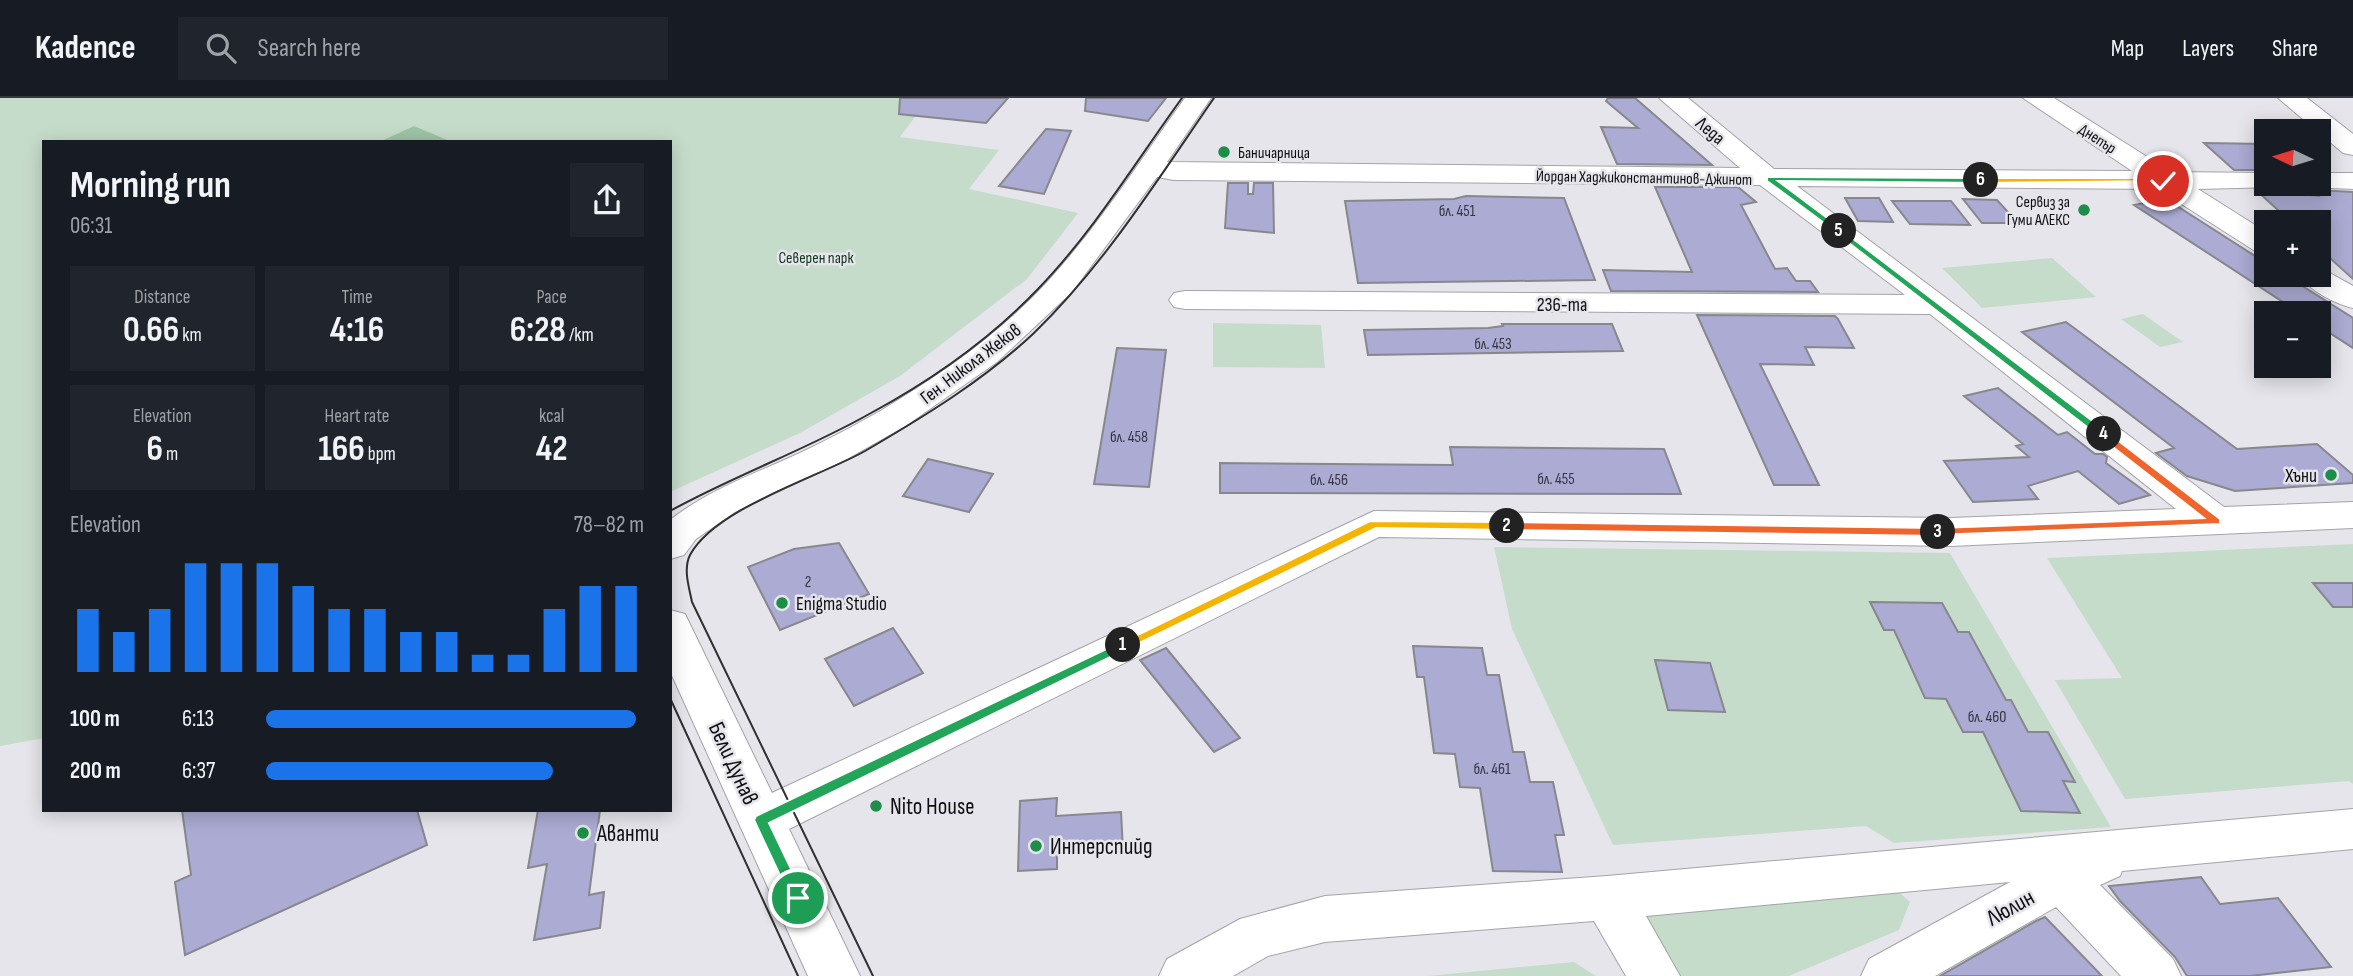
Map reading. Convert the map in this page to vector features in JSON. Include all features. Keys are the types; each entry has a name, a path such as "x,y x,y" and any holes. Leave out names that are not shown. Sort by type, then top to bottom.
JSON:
{"street":[{"name":"Ген. Никола Жеков","path":"672,543 689,523 715,507 833,452 883,424 986,354 1028,319 1074,270 1198,98"},
{"name":"Леда","path":"1672,98 1770,179 1938,305 2216,522"},
{"name":"Днепър","path":"2036,98 2254,238"},
{"path":"2291,98 2353,147"},
{"name":"Йордан Хаджиконстантинов-Джинот","path":"1148,167 1174,172 2254,181"},
{"path":"2331,181 2353,181"},
{"path":"2331,285 2353,299"},
{"name":"236-та","path":"1185,300 1938,305"},
{"path":"761,820 1374,524 1951,532 2353,515"},
{"name":"Бели Дунав","path":"672,629 834,976"},
{"name":"Люлин","path":"1887,976 2050,868 2137,847 2353,829"},
{"path":"1185,976 1258,934 1325,919 2050,868 2155,976"},
{"path":"1607,898 1654,976"}],"green space":[{"name":"Северен парк","path":"0,98 929,98 900,137 999,150 969,189 1078,213 1027,279 900,376 800,433 672,491 672,140 42,140 42,738 0,746"},
{"path":"2052,258 2096,297 1982,308 1942,268"},
{"path":"2143,314 2183,342 2160,347 2121,319"},
{"path":"1213,323 1321,325 1325,368 1213,367"},
{"path":"2353,544 2353,784 2349,781 2125,799 2055,680 2122,678 2047,558"},
{"path":"1494,547 1950,553 2111,827 1894,843 1866,826 1613,845 1512,629"},
{"path":"1898,891 1910,902 1899,930 1789,976 1675,976 1640,914"},
{"path":"1574,962 1596,976 1428,976"}],"shaded area":[{"path":"414,126 447,140 383,140"}],"building":[{"path":"900,98 1008,98 986,123 899,114"},
{"path":"1086,98 1166,98 1148,121 1085,111"},
{"path":"1608,98 1635,98 1712,165 1617,164 1601,127 1638,128 1606,101"},
{"path":"1046,129 1071,131 1044,194 999,186"},
{"path":"2204,143 2254,144 2254,170 2234,170"},
{"path":"1228,183 1248,183 1248,194 1253,194 1254,183 1273,183 1274,233 1225,228"},
{"path":"1655,187 1738,187 1756,202 1741,205 1775,269 1787,268 1796,281 1810,281 1818,292 1611,291 1603,270 1692,272"},
{"path":"2331,191 2353,192 2353,279 2331,259 2331,210 2278,210 2263,196 2331,196"},
{"path":"1466,196 1564,198 1595,280 1358,283 1345,201 1454,199"},
{"path":"1845,198 1879,198 1893,222 1858,221"},
{"path":"1963,199 1997,200 2018,223 1982,223"},
{"path":"2166,199 2254,255 2254,283 2134,205"},
{"path":"1892,201 1951,201 1970,225 1910,224"},
{"path":"2260,287 2304,287 2326,301 2282,301"},
{"path":"2331,304 2353,318 2353,348 2331,334"},
{"path":"1697,315 1835,316 1838,319 1854,348 1805,347 1814,365 1760,364 1819,485 1774,485"},
{"path":"2066,322 2237,449 2317,444 2353,475 2353,483 2235,491 2187,476 2156,453 2174,448 2022,332"},
{"path":"1502,324 1612,324 1623,351 1368,355 1364,330 1488,328 1503,326"},
{"path":"1117,348 1166,350 1149,487 1094,484"},
{"path":"1998,388 2058,435 2067,432 2095,454 2103,454 2107,457 2106,463 2150,495 2119,504 2078,471 2028,486 2038,499 1973,502 1944,461 2029,457 2016,446 2023,444 1964,396"},
{"path":"1450,447 1664,449 1681,494 1220,493 1220,463 1453,465"},
{"path":"928,459 993,474 969,512 903,496"},
{"path":"839,543 869,594 780,630 748,567 794,549"},
{"path":"2313,583 2353,583 2353,607 2333,607"},
{"path":"1870,602 1942,603 1958,632 1969,632 2006,700 2011,700 2028,732 2048,732 2075,782 2063,781 2080,813 2021,811 1983,732 1963,732 1946,699 1925,698 1894,630 1884,630"},
{"path":"893,628 923,673 854,706 825,659"},
{"path":"1413,646 1482,648 1487,675 1499,675 1513,752 1524,752 1530,782 1553,782 1564,835 1555,835 1562,872 1493,871 1480,788 1460,787 1455,754 1434,753 1424,677 1417,677"},
{"path":"1166,648 1240,738 1214,752 1140,660"},
{"path":"1655,660 1710,663 1725,712 1668,710"},
{"path":"1057,798 1056,816 1121,812 1123,850 1057,854 1057,869 1018,871 1020,801"},
{"path":"182,812 418,812 427,845 185,955 175,882 191,875"},
{"path":"538,812 600,812 589,895 604,892 600,928 534,940 547,864 528,868"},
{"path":"2201,877 2220,904 2278,898 2331,967 2250,976 2187,976 2175,957 2120,901 2109,886"},
{"path":"2045,917 2102,976 1940,976 2036,921"}],"tram line":[{"path":"672,510 871,413 916,387 980,342 1020,307 1058,267 1113,197 1182,98"},
{"path":"873,976 692,602 688,584 688,560 703,538 744,508 865,451 953,396 1015,350 1060,306 1107,250 1214,98"},
{"path":"672,702 798,976"}],"place":[{"name":"Баничарница","path":"1224,152"},
{"name":"Сервиз за Гуми АЛЕКС","path":"2084,210"},
{"name":"Хъни","path":"2331,475"},
{"name":"Enigma Studio","path":"782,603"},
{"name":"Nito House","path":"876,806"},
{"name":"Аванти","path":"583,833"},
{"name":"Интерспийд","path":"1036,846"}],"route":[{"path":"798,898 761,820 1374,524 1951,532 2216,522 1938,305 1770,179 2163,181"}]}
